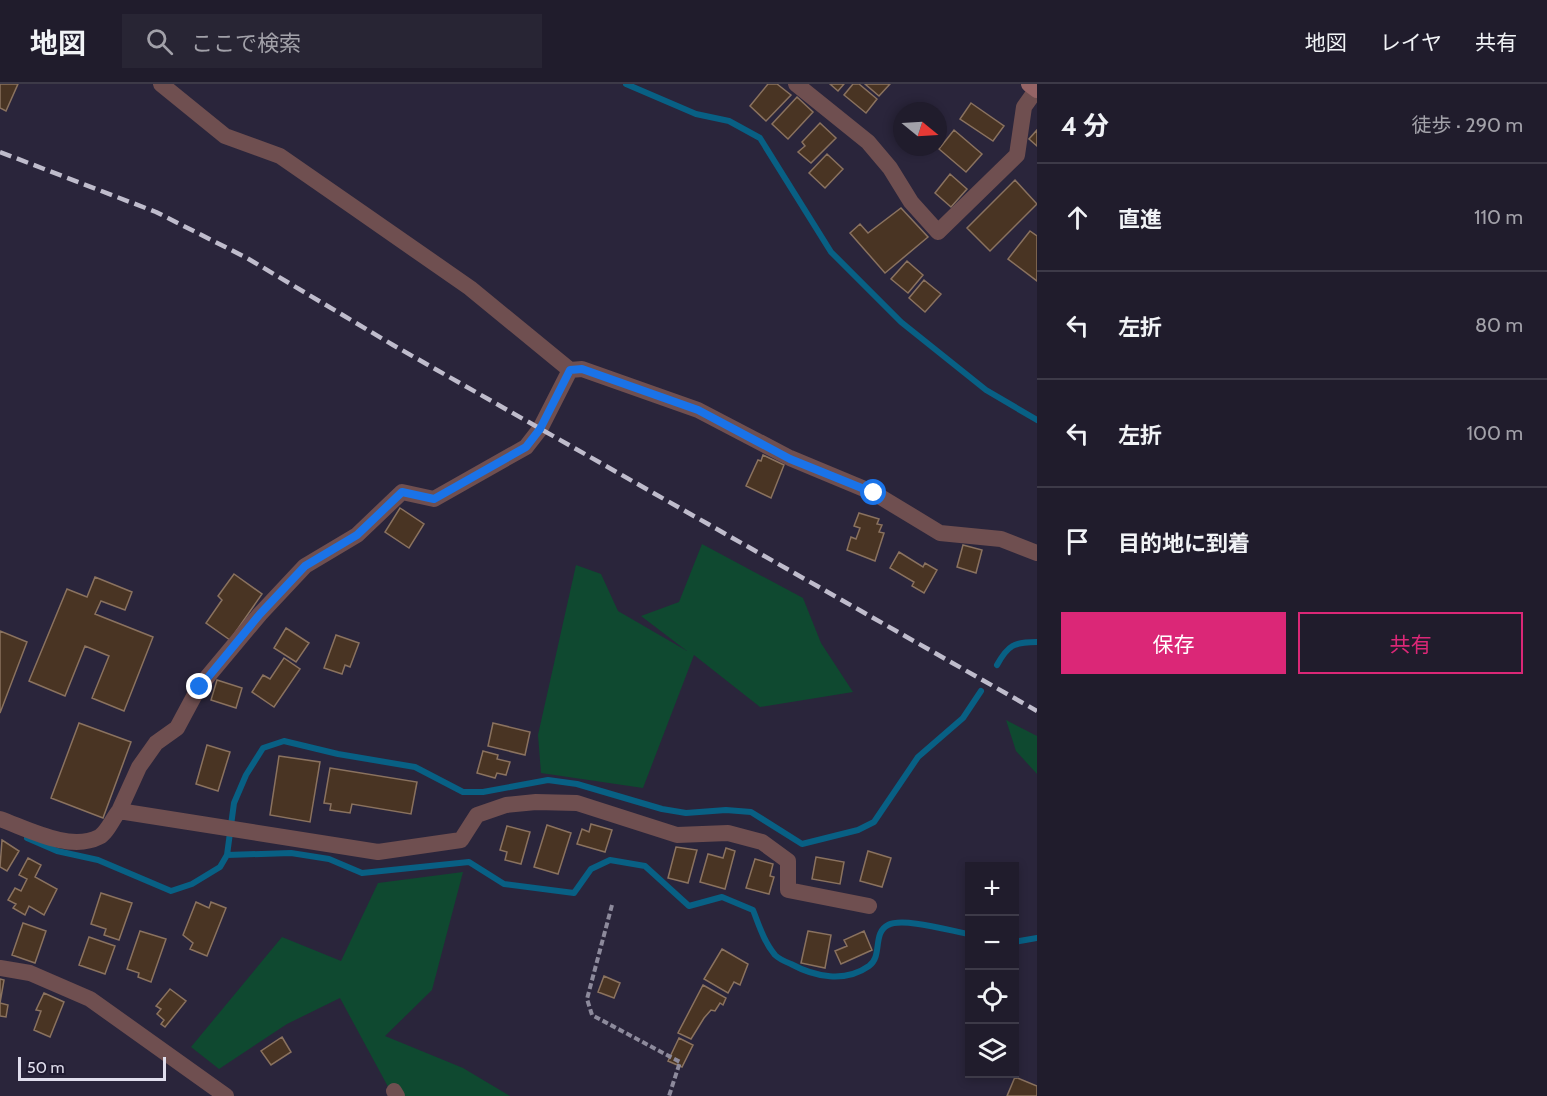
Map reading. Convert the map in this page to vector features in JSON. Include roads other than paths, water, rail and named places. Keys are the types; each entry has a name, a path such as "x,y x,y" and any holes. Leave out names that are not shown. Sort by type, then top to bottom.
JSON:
{"street":[{"path":"161,84 225,136 280,156 356,208 470,288 570,370 582,369 698,410 790,459 874,493 940,533 1001,539 1037,553"},
{"path":"796,84 868,142 890,168 911,202 938,232 1017,155 1024,107 1034,88"},
{"path":"0,819 54,839 84,842 101,836 118,811 139,767 156,743 177,728 200,687 260,614 305,566 357,535 402,492 434,499 526,447 540,429 570,370"},
{"path":"118,811 378,852 461,840 477,815 506,805 536,802 577,803 677,835 728,833 762,842 788,861 788,890 869,906"},
{"path":"0,968 30,973 90,999 226,1096"}],"waterway":[{"path":"626,84 696,114 729,121 760,138 831,252 901,322 986,390 1037,420"},
{"path":"997,665 1012,646 1037,642"},
{"path":"27,838 57,851 98,860 171,891 192,884 220,867 227,855 234,803 246,775 263,748 284,741 338,754 415,767 463,792 483,792 548,780 577,784 662,809 686,813 726,810 751,812 802,844 858,830 874,822 918,757 963,718 981,691"},
{"path":"227,855 291,853 329,859 362,873 469,862 504,884 574,893 591,869 610,860 645,866 689,906 722,897 753,910 765,939 777,956 800,969 820,975 850,975 869,966 876,956 880,933 888,925 915,924 965,933"},
{"path":"1019,941 1037,938"}],"railway":[{"path":"0,152 156,212 247,258 393,345 1037,711"}]}
